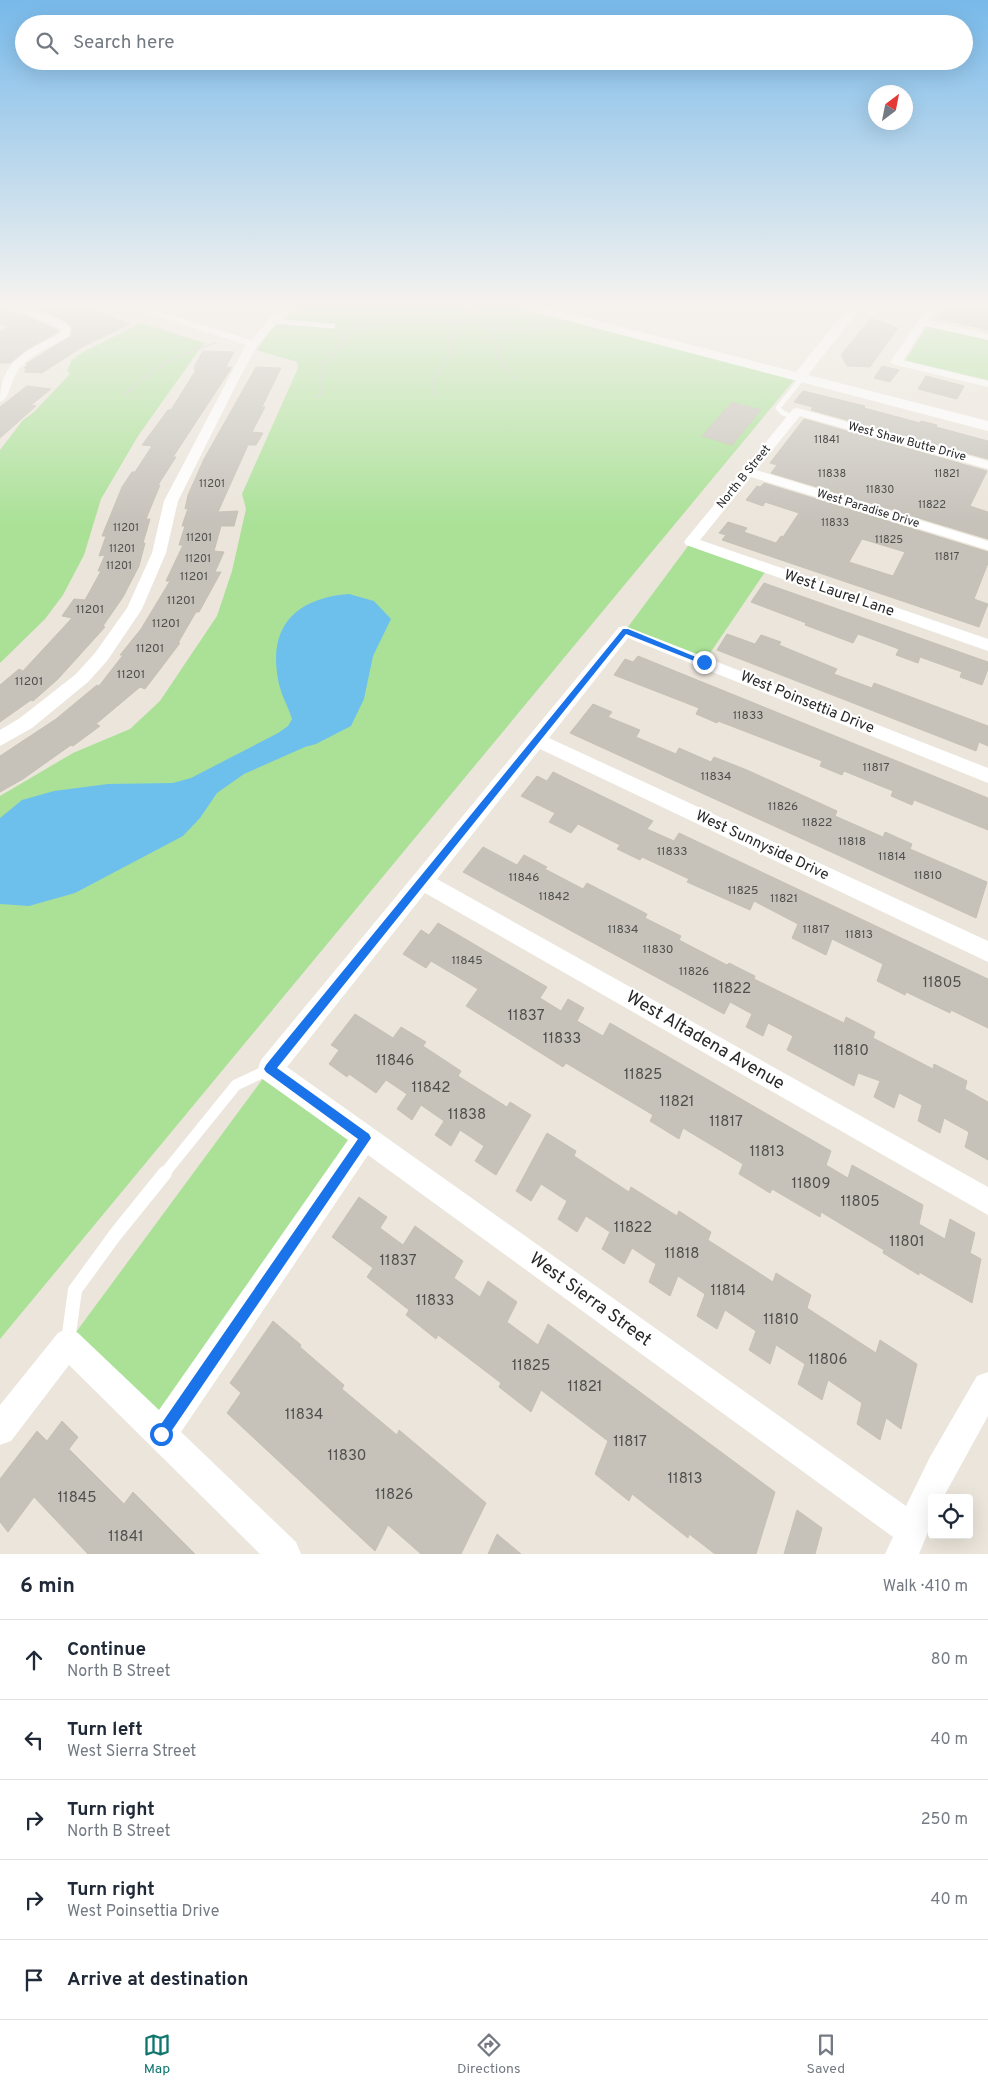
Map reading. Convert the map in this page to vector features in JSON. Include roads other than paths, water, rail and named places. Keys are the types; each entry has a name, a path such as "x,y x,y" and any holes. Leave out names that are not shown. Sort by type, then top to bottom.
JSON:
{"street":[{"path":"0,398 4,393 9,379"},
{"path":"0,738 26,723 82,678 101,658 134,609 159,553 171,501 235,379"},
{"path":"815,379 988,426"},
{"path":"818,379 988,417"},
{"path":"965,379 988,384"},
{"name":"West Shaw Butte Drive","path":"795,415 988,465"},
{"name":"North B Street","path":"691,542 795,415"},
{"name":"West Paradise Drive","path":"748,472 988,546"},
{"name":"West Laurel Lane","path":"691,542 988,645"},
{"name":"West Poinsettia Drive","path":"536,740 625,631 988,776"},
{"path":"270,1069 536,740"},
{"name":"West Sunnyside Drive","path":"536,740 988,952"},
{"name":"West Altadena Avenue","path":"422,881 988,1202"},
{"name":"West Sierra Street","path":"270,1069 907,1542"},
{"path":"161,1434 365,1138"},
{"path":"0,1430 68,1343 284,1554"},
{"path":"907,1542 947,1455 988,1387"}],"lane":[{"path":"795,415 783,413 778,408 799,379"},
{"path":"68,1343 75,1290 115,1235 236,1085 270,1069"}],"water":[{"path":"349,594 374,601 391,619 373,656 364,699 351,726 316,744 244,774 217,793 200,818 183,836 75,893 29,906 0,904 0,818 22,800 54,791 108,784 173,783 191,778 278,733 288,726 292,719 278,679 276,660 282,629 301,608 315,601"}]}
